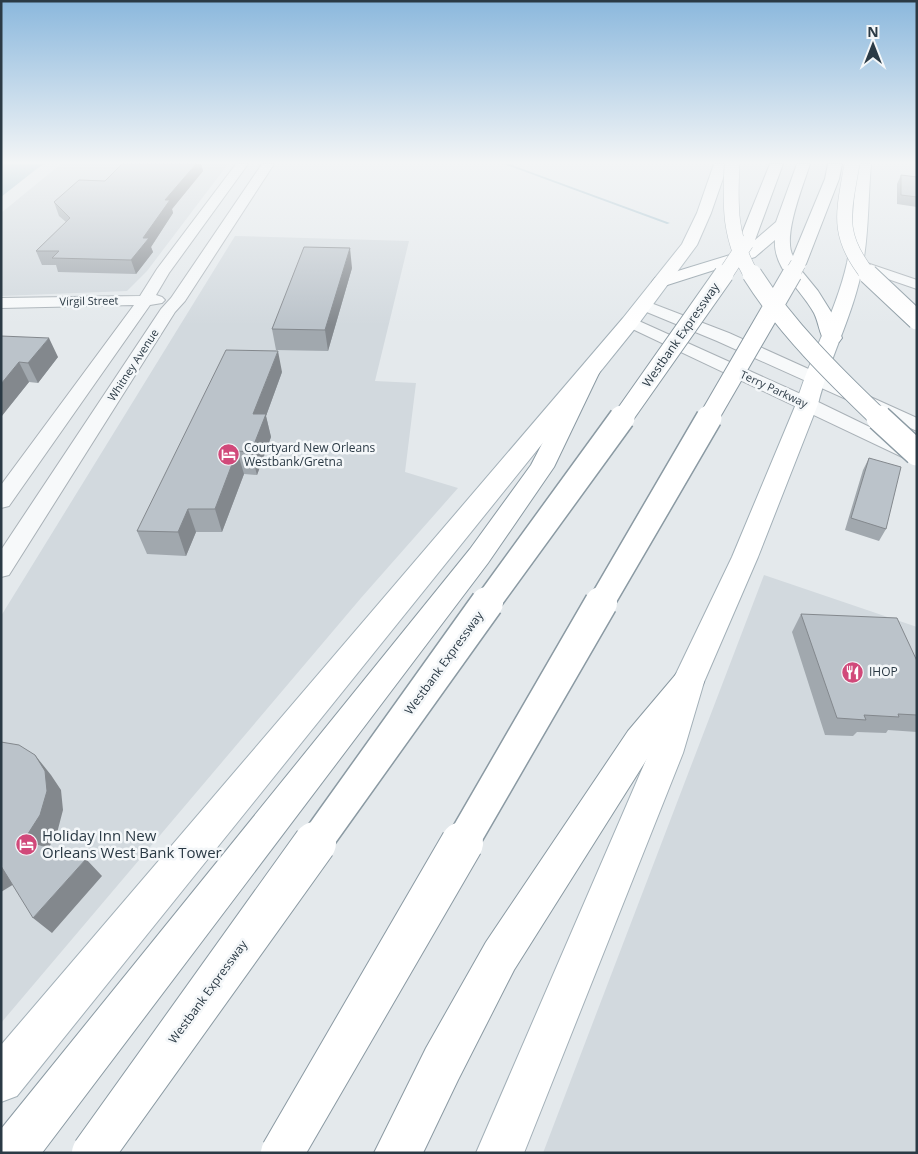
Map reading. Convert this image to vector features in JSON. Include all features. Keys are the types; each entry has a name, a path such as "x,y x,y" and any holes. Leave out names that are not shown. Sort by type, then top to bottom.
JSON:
{"main road":[{"path":"1,1080 637,314 689,245 702,218"},
{"path":"732,218 736,244 766,296 806,345 873,413 917,453"},
{"name":"Westbank Expressway","path":"93,1153 680,339 746,243 754,218"},
{"path":"785,218 783,224 782,251 795,275 812,295 824,315 832,338"},
{"path":"282,1153 798,264 816,218"},
{"path":"845,218 844,225 851,248 874,282 917,320"},
{"path":"500,1153 666,753 688,682 745,557 832,338 855,262 859,218"},
{"path":"661,282 749,254 783,224"},
{"path":"12,1153 479,556 542,467 591,369"},
{"path":"398,1153 442,1064 500,956 570,845 640,740 688,682"}],"street":[{"path":"1,501 202,218"},
{"name":"Whitney Avenue","path":"1,569 169,309 177,301 232,218"},
{"path":"855,262 917,285"},
{"name":"Virgil Street","path":"1,303 146,299 177,301"},
{"name":"Terry Parkway","path":"637,314 690,322 810,391 917,458"},
{"name":"Terry Parkway","path":"637,314 810,391 917,425"}],"shaded area":[{"path":"1,218 187,218 147,271 127,291 1,296"},
{"path":"235,236 409,241 375,381 416,383 405,472 458,488 361,598 1,1023 1,616"},
{"path":"764,575 917,627 917,1153 543,1153"}],"building":[{"path":"70,218 157,218 143,238 149,238 131,260 52,258 59,251 36,251"},
{"path":"304,247 350,248 325,330 272,329"},
{"path":"1,336 49,338 28,363 19,362 1,384"},
{"name":"Courtyard New Orleans Westbank/Gretna","path":"226,350 278,351 253,414 266,414 251,452 237,451 215,509 188,509 178,532 137,531"},
{"path":"869,458 901,467 886,529 851,518"},
{"name":"IHOP","path":"801,614 897,618 917,661 917,715 898,714 899,717 864,715 866,720 837,718"},
{"name":"Holiday Inn New Orleans West Bank Tower","path":"1,742 19,745 35,755 45,771 47,791 40,815 24,840 86,859 33,918 1,866"}],"waterway":[{"path":"654,218 668,223"}],"place":[{"name":"Courtyard New Orleans Westbank/Gretna","path":"228,455"},
{"name":"IHOP","path":"853,672"},
{"name":"Holiday Inn New Orleans West Bank Tower","path":"26,845"}]}
